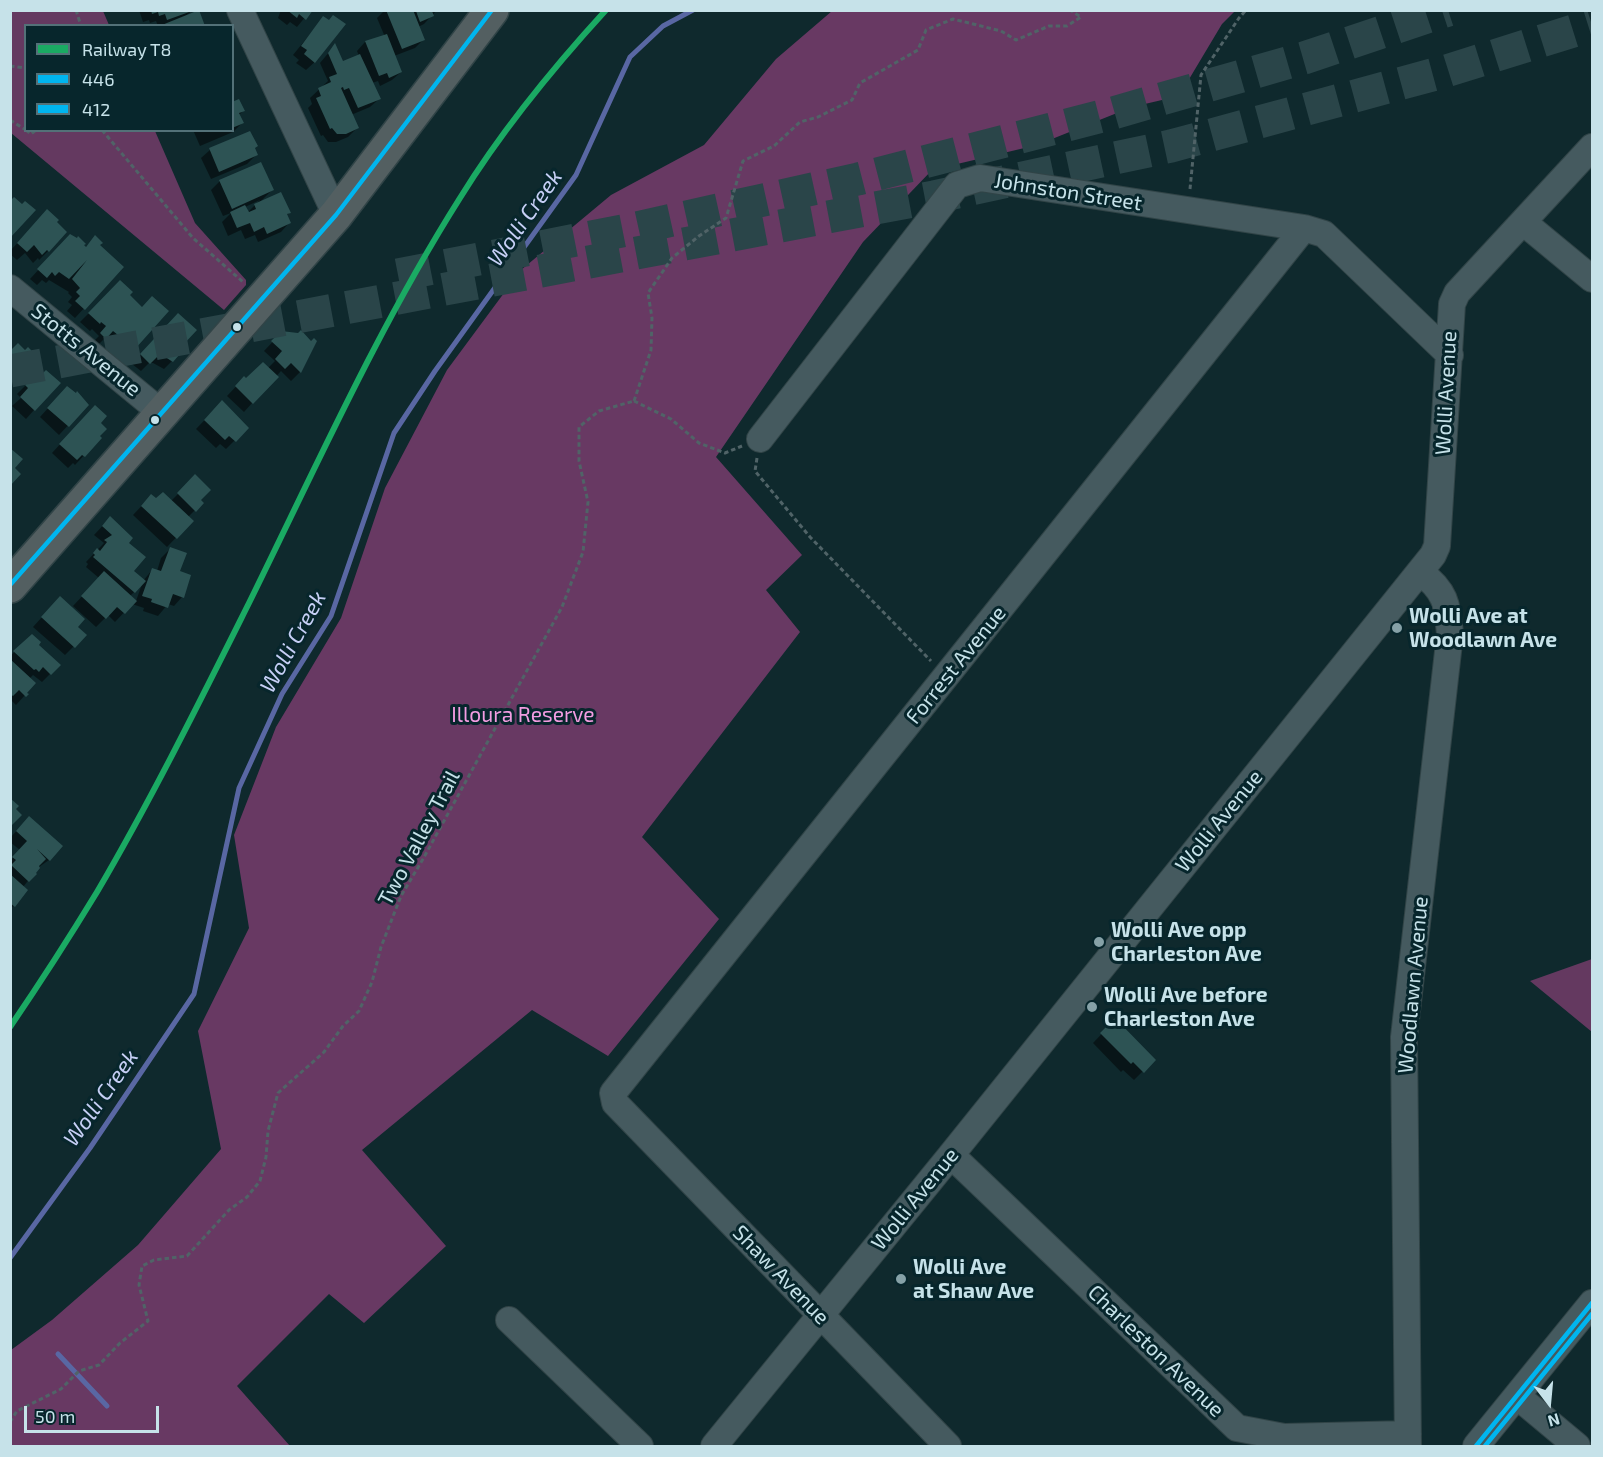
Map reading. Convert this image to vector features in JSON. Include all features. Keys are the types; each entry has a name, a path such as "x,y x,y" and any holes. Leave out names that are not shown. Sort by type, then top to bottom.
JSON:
{"main road":[{"path":"10,586 336,215 492,10"}],"street":[{"path":"240,10 336,215"},
{"name":"Wolli Avenue","path":"714,1446 1420,572 1437,546 1452,304 1457,293 1593,147"},
{"name":"Johnston Street","path":"760,439 957,185 980,178 1304,228 1324,234 1450,355"},
{"path":"1522,222 1593,279"},
{"name":"Forrest Avenue","path":"615,1103 613,1094 1304,228"},
{"name":"Stotts Avenue","path":"10,288 162,413"},
{"name":"Woodlawn Avenue","path":"1408,1440 1404,1037 1450,634 1447,609 1441,591 1434,582 1420,572"},
{"name":"Shaw Avenue","path":"615,1103 948,1446"},
{"name":"Charleston Avenue","path":"951,1155 1237,1428 1284,1437 1408,1440"},
{"path":"1476,1446 1593,1303"},
{"path":"509,1320 640,1446"},
{"path":"1517,1396 1577,1446"}],"path":[{"path":"760,439 725,453 699,442 671,419 634,401 651,350 652,318 648,293 672,258 726,218 743,161 774,146 800,122 818,117 852,100 860,83 918,50 926,30 953,19 1001,32 1016,40 1049,26 1067,26 1081,16 1070,10"},
{"path":"1190,196 1201,75 1246,10"},
{"path":"10,120 24,129"},
{"path":"104,132 193,238 246,285"},
{"name":"Two Valley Trail","path":"10,1422 17,1411 61,1389 79,1371 99,1365 120,1343 148,1321 139,1285 142,1266 154,1260 188,1256 229,1210 247,1197 260,1181 266,1157 268,1131 278,1092 324,1052 343,1026 359,1011 372,982 381,947 401,896 562,607 583,552 588,502 579,461 579,427 600,411 634,401"},
{"path":"760,439 754,471 810,537 935,664"}],"shaded area":[{"path":"10,11 103,11 109,24 24,24 24,132 155,132 195,223 246,280 246,285 224,310 11,133"},
{"path":"1592,959 1592,1032 1530,981"}],"green space":[{"name":"Illoura Reserve","path":"832,11 1235,11 1222,24 1179,96 1132,107 1037,145 932,170 863,242 716,457 802,555 766,590 800,632 642,837 719,919 608,1056 532,1010 362,1150 446,1246 364,1323 329,1294 237,1386 290,1446 11,1446 11,1350 52,1320 138,1245 221,1149 198,1031 249,928 234,835 276,727 341,618 385,488 447,370 521,270 611,195 704,145 776,59"}],"building":[{"path":"151,10 192,11 167,20 165,14 159,16 158,12 152,14"},
{"path":"199,10 204,24 164,24"},
{"path":"287,10 313,10 306,20 299,14 297,18"},
{"path":"386,10 413,10 425,40 402,49"},
{"path":"416,11 432,11 434,16 420,22"},
{"path":"333,15 346,24 315,63 304,54 307,50 301,46 323,16 329,20"},
{"path":"387,34 402,72 389,78 387,73 379,76 365,41"},
{"path":"335,43 343,61 360,54 381,99 358,108 349,88 344,90 343,87 341,88 359,128 346,134 337,134 332,128 330,129 316,98 321,96 318,88 331,82 329,77 337,74 328,53"},
{"path":"239,99 245,111 239,113 244,123 234,127 234,101"},
{"path":"250,131 258,146 255,148 258,155 219,172 209,148"},
{"path":"261,162 274,190 232,209 219,180"},
{"path":"281,192 291,213 287,214 291,223 267,234 264,227 254,232 250,223 237,228 230,212 245,205 249,212 256,209 254,204"},
{"path":"14,197 22,204 25,201 36,210 10,238 10,201"},
{"path":"47,209 59,220 57,222 67,232 49,252 47,250 42,255 34,245 27,252 17,243"},
{"path":"70,234 77,238 78,236 86,247 95,235 103,243 100,245 124,267 85,310 75,301 80,296 76,292 80,288 72,279 87,260 69,279 59,272 55,276 52,272 47,278 37,269"},
{"path":"120,280 133,292 130,295 142,307 152,296 169,311 135,349 113,331 106,339 100,333 106,326 101,322 100,324 88,313"},
{"path":"178,313 197,330 183,345 186,347 173,362 159,355 150,364 140,354"},
{"path":"301,330 311,341 314,338 317,341 301,373 291,363 285,369 275,359 282,351 271,341 281,331 298,333"},
{"path":"18,343 25,350 28,347 37,356 10,384 10,351"},
{"path":"263,362 279,377 253,404 235,386"},
{"path":"46,370 61,383 35,411 20,397 28,388 25,385 38,371 42,374"},
{"path":"67,386 76,393 77,391 89,405 69,427 47,408"},
{"path":"222,400 249,428 236,442 229,436 225,440 204,420"},
{"path":"95,405 107,416 101,423 107,429 85,457 82,455 77,460 59,444"},
{"path":"10,448 23,459 15,468 21,474 10,486"},
{"path":"195,474 211,490 201,500 204,503 196,512 177,493"},
{"path":"163,492 194,521 177,539 141,506 151,494 156,498"},
{"path":"110,516 133,538 129,543 146,557 134,571 146,581 135,593 93,557 97,548 100,551 107,542 104,540 112,535 102,526"},
{"path":"170,547 187,553 180,571 191,575 184,598 173,594 168,608 142,596 152,568 161,571"},
{"path":"104,571 137,601 125,614 117,607 106,619 81,596"},
{"path":"60,596 85,619 78,627 87,635 75,648 41,617"},
{"path":"32,634 41,642 39,645 61,665 51,675 43,667 39,672 34,670 13,651"},
{"path":"10,659 36,683 26,697 19,690 13,696 10,694"},
{"path":"10,798 19,806 16,809 22,815 10,827"},
{"path":"29,816 63,846 50,861 37,849 46,859 29,882 11,865 16,860 12,857 27,841 16,831"},
{"path":"10,874 28,890 15,907 10,903"},
{"path":"1115,1018 1156,1060 1144,1073 1133,1062 1131,1064 1100,1033"}],"waterway":[{"name":"Wolli Creek","path":"10,1258 90,1148 194,994 239,788 282,694 331,616 394,433 435,371 576,175 630,57 663,26 693,10"},
{"path":"58,1354 107,1406"}],"tunnel":[{"path":"398,275 632,229 858,179 1106,115 1304,58 1448,10"},
{"path":"10,371 934,197 1171,146 1443,72 1592,25"}],"rail line":[{"name":"T8","path":"10,1027 86,909 137,821 231,640 375,347 430,247 510,124 547,77 606,10"}],"transit line":[{"name":"446","path":"10,585 336,215 492,10"},
{"name":"446","path":"1476,1446 1592,1303"},
{"name":"412","path":"1485,1446 1592,1314"}],"place":[{"name":"Wolli Ave at Woodlawn Ave","path":"1397,628"},
{"name":"Wolli Ave opp Charleston Ave","path":"1099,942"},
{"name":"Wolli Ave before Charleston Ave","path":"1092,1007"},
{"name":"Wolli Ave at Shaw Ave","path":"901,1279"}]}
